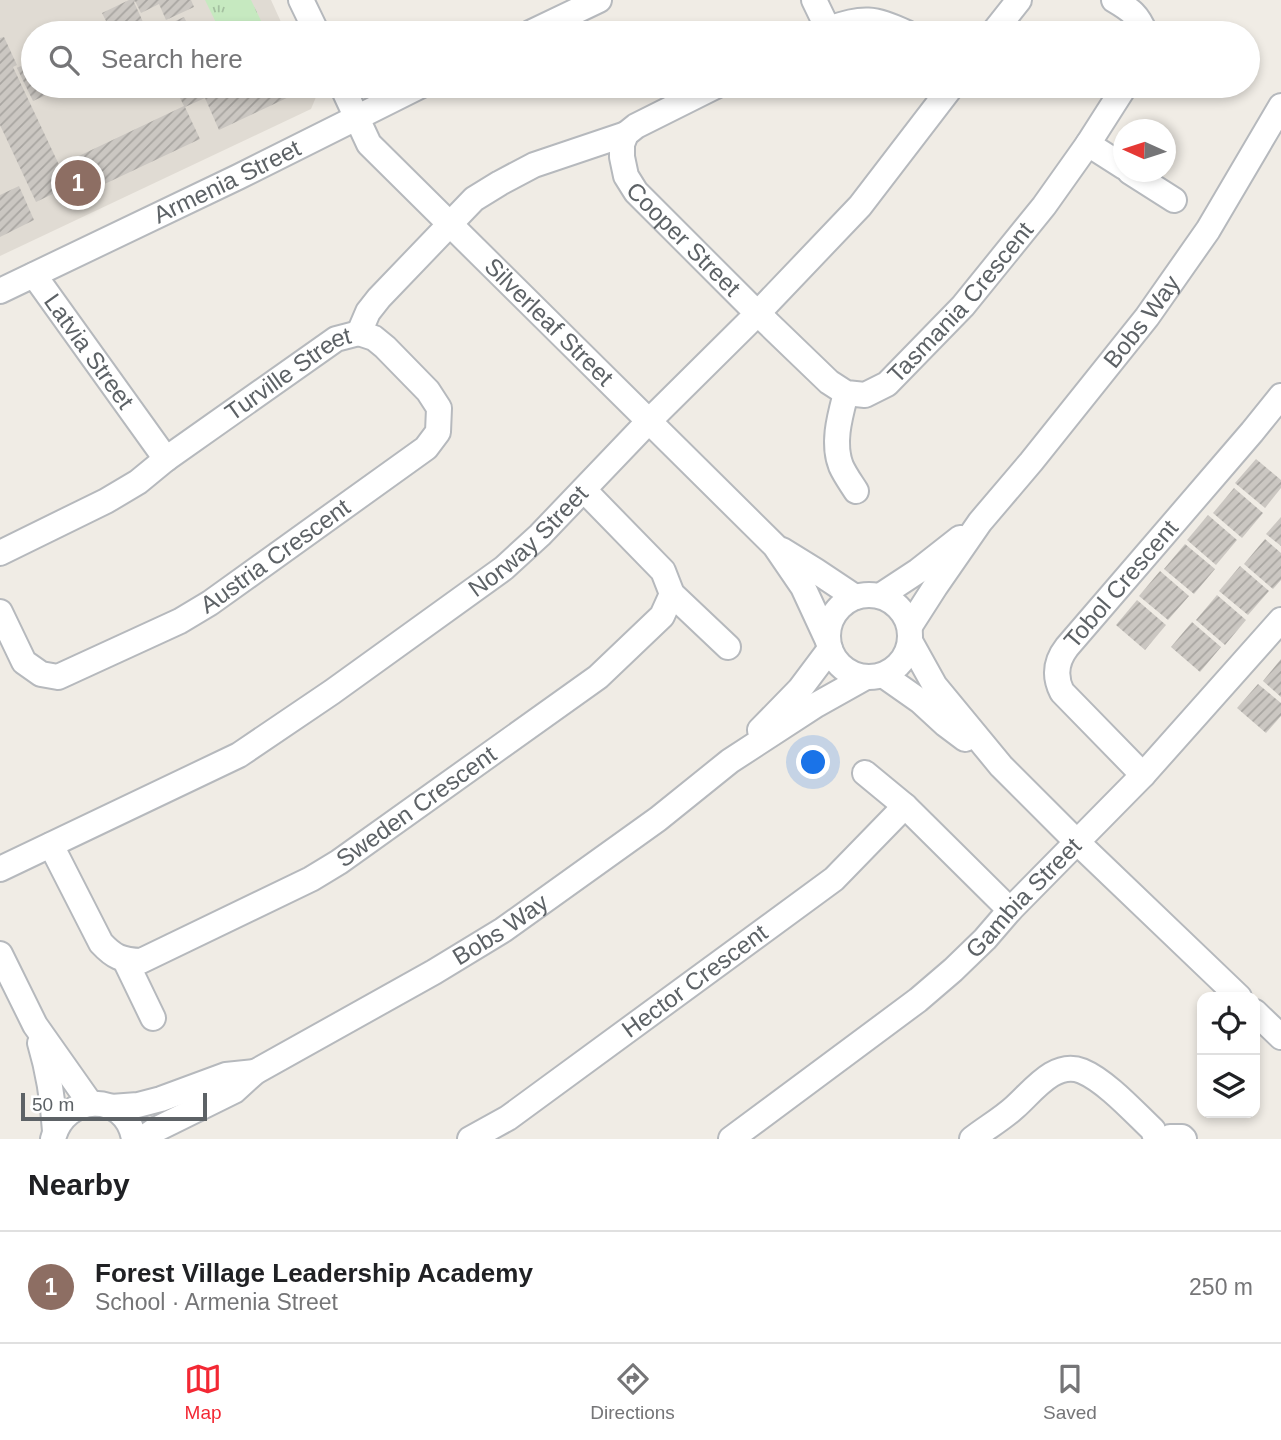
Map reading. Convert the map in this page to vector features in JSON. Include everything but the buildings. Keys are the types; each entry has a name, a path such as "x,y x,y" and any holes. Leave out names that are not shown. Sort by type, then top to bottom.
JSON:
{"street":[{"path":"301,0 311,21"},
{"path":"555,21 599,0"},
{"path":"814,0 821,21"},
{"path":"1002,21 1019,0"},
{"path":"1115,0 1140,21"},
{"path":"853,21 876,21"},
{"name":"Silverleaf Street","path":"347,98 369,144 775,546"},
{"name":"Armenia Street","path":"34,275 395,98"},
{"name":"Turville Street","path":"0,553 138,482 166,459 336,339 359,333 368,312 379,298 474,199 534,164 624,145 636,126 692,98"},
{"name":"Norway Street","path":"0,869 239,755 332,692 504,568 540,535 860,206 943,98"},
{"name":"Tasmania Crescent","path":"846,393 865,395 887,384 972,295 1044,206 1117,98"},
{"name":"Bobs Way","path":"910,634 980,522 1040,452 1147,317 1208,230 1281,106"},
{"path":"1088,144 1113,160"},
{"name":"Cooper Street","path":"624,145 625,176 636,192 757,314"},
{"path":"1146,182 1174,200"},
{"name":"Latvia Street","path":"0,291 34,275 166,459"},
{"path":"757,314 829,382 846,393 836,442 841,464 856,491"},
{"name":"Austria Crescent","path":"0,612 24,662 41,674 58,677 180,621 210,603 426,448 438,432 439,408 428,391 385,347 374,338 359,333"},
{"name":"Tobol Crescent","path":"1143,775 1062,692 1056,673 1058,663 1067,647 1281,396"},
{"path":"584,490 663,571 672,594 729,647"},
{"name":"Bobs Way","path":"880,596 918,571 980,522"},
{"path":"775,546 855,597"},
{"path":"775,546 803,587 838,663 850,672 875,676 920,701 945,724 1001,766"},
{"name":"Sweden Crescent","path":"125,960 141,961 159,954 339,862 598,677 662,616 672,594"},
{"path":"829,645 832,620 837,610 845,603 867,594 893,602 904,613 910,634 935,686 1001,766 1234,992"},
{"name":"Gambia Street","path":"737,1137 918,1000 985,939 1076,841 1143,775 1281,620"},
{"path":"875,676 893,670 901,662 907,652 910,634"},
{"name":"Bobs Way","path":"730,761 800,689 829,645"},
{"name":"Bobs Way","path":"142,1139 234,1091 255,1072 434,972 503,930 658,819 730,761 817,705 875,676"},
{"path":"865,773 905,806 1010,910"},
{"name":"Hector Crescent","path":"470,1139 508,1118 834,879 905,806"},
{"path":"51,845 101,943 111,954 125,960 153,1018"},
{"path":"0,954 35,1025 50,1077 54,1102 54,1135"},
{"path":"1260,1017 1281,1038"},
{"path":"35,1025 100,1105 121,1114 128,1122 134,1139"},
{"path":"972,1139 1014,1108 1045,1078 1065,1069 1081,1070 1104,1085 1153,1130 1156,1139"},
{"name":"Bobs Way","path":"100,1105 138,1105 226,1075 255,1072"},
{"path":"54,1135 59,1123 72,1110 100,1105"},
{"path":"1167,1139 1184,1139"}],"shaded area":[{"path":"0,0 271,0 281,21 21,21 21,98 316,98 311,109 0,256"}],"green space":[{"path":"205,0 251,0 261,21 215,21"}],"place":[{"name":"Forest Village Leadership Academy","path":"78,183"}]}
